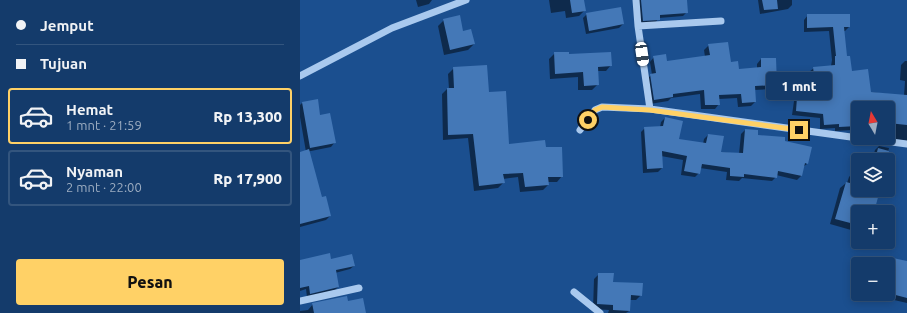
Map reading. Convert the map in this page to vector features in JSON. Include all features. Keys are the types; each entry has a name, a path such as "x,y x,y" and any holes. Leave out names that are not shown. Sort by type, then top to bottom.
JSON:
{"street":[{"path":"300,76 392,28 466,0"},
{"path":"636,0 638,26 650,110"},
{"path":"638,26 721,21"},
{"path":"580,130 595,110 602,107 650,110 851,137"},
{"path":"895,142 907,144"},
{"path":"300,301 359,288"},
{"path":"574,292 600,313"}],"building":[{"path":"570,0 584,0 586,11 572,13"},
{"path":"641,0 687,0 688,13 660,15 660,20 643,21"},
{"path":"762,0 777,0 778,9 764,10"},
{"path":"621,7 624,24 589,31 586,13"},
{"path":"807,14 850,14 850,27 844,27 847,56 850,56 852,71 868,69 871,92 907,95 907,125 895,124 895,101 851,101 851,126 839,127 839,124 824,125 823,114 796,111 797,97 789,96 790,81 815,83 813,67 835,65 836,56 833,27 807,28"},
{"path":"460,15 463,31 471,29 475,44 450,50 443,19"},
{"path":"728,42 731,62 738,61 739,69 761,67 761,58 776,58 777,85 755,86 756,102 742,103 741,94 719,95 720,105 705,105 704,90 673,94 673,97 654,100 650,74 656,73 653,56 666,54 667,61 710,55 708,44"},
{"path":"554,52 569,52 569,54 611,52 612,66 598,67 599,85 584,86 583,72 555,74"},
{"path":"487,65 489,92 506,91 509,144 545,140 546,147 562,147 563,177 548,177 549,185 525,187 523,173 503,174 505,183 479,186 473,134 448,135 447,88 454,88 453,67"},
{"path":"318,99 320,115 330,113 336,143 310,148 302,102"},
{"path":"665,117 683,121 679,139 706,143 708,134 724,136 721,152 743,153 745,129 758,130 758,135 785,137 785,141 812,147 808,164 805,163 802,176 778,171 777,178 744,174 744,177 730,176 730,168 702,164 700,174 684,171 687,156 662,151 663,168 647,169 644,127 663,126"},
{"path":"878,148 889,151 889,153 877,153"},
{"path":"309,149 322,197 326,196 331,216 300,224 300,152"},
{"path":"846,182 851,183 851,197 878,197 876,205 851,205 851,223 835,219"},
{"path":"330,253 331,259 352,254 355,266 336,270 339,287 310,294 309,286 300,288 300,260"},
{"path":"895,258 907,261 907,298 895,295"},
{"path":"598,273 614,273 613,282 643,283 642,296 631,295 630,311 613,310 613,305 597,304"},
{"path":"347,296 348,301 363,298 366,313 314,313 312,303"}],"route":[{"path":"588,120 595,110 602,107 650,110 799,130"}]}
